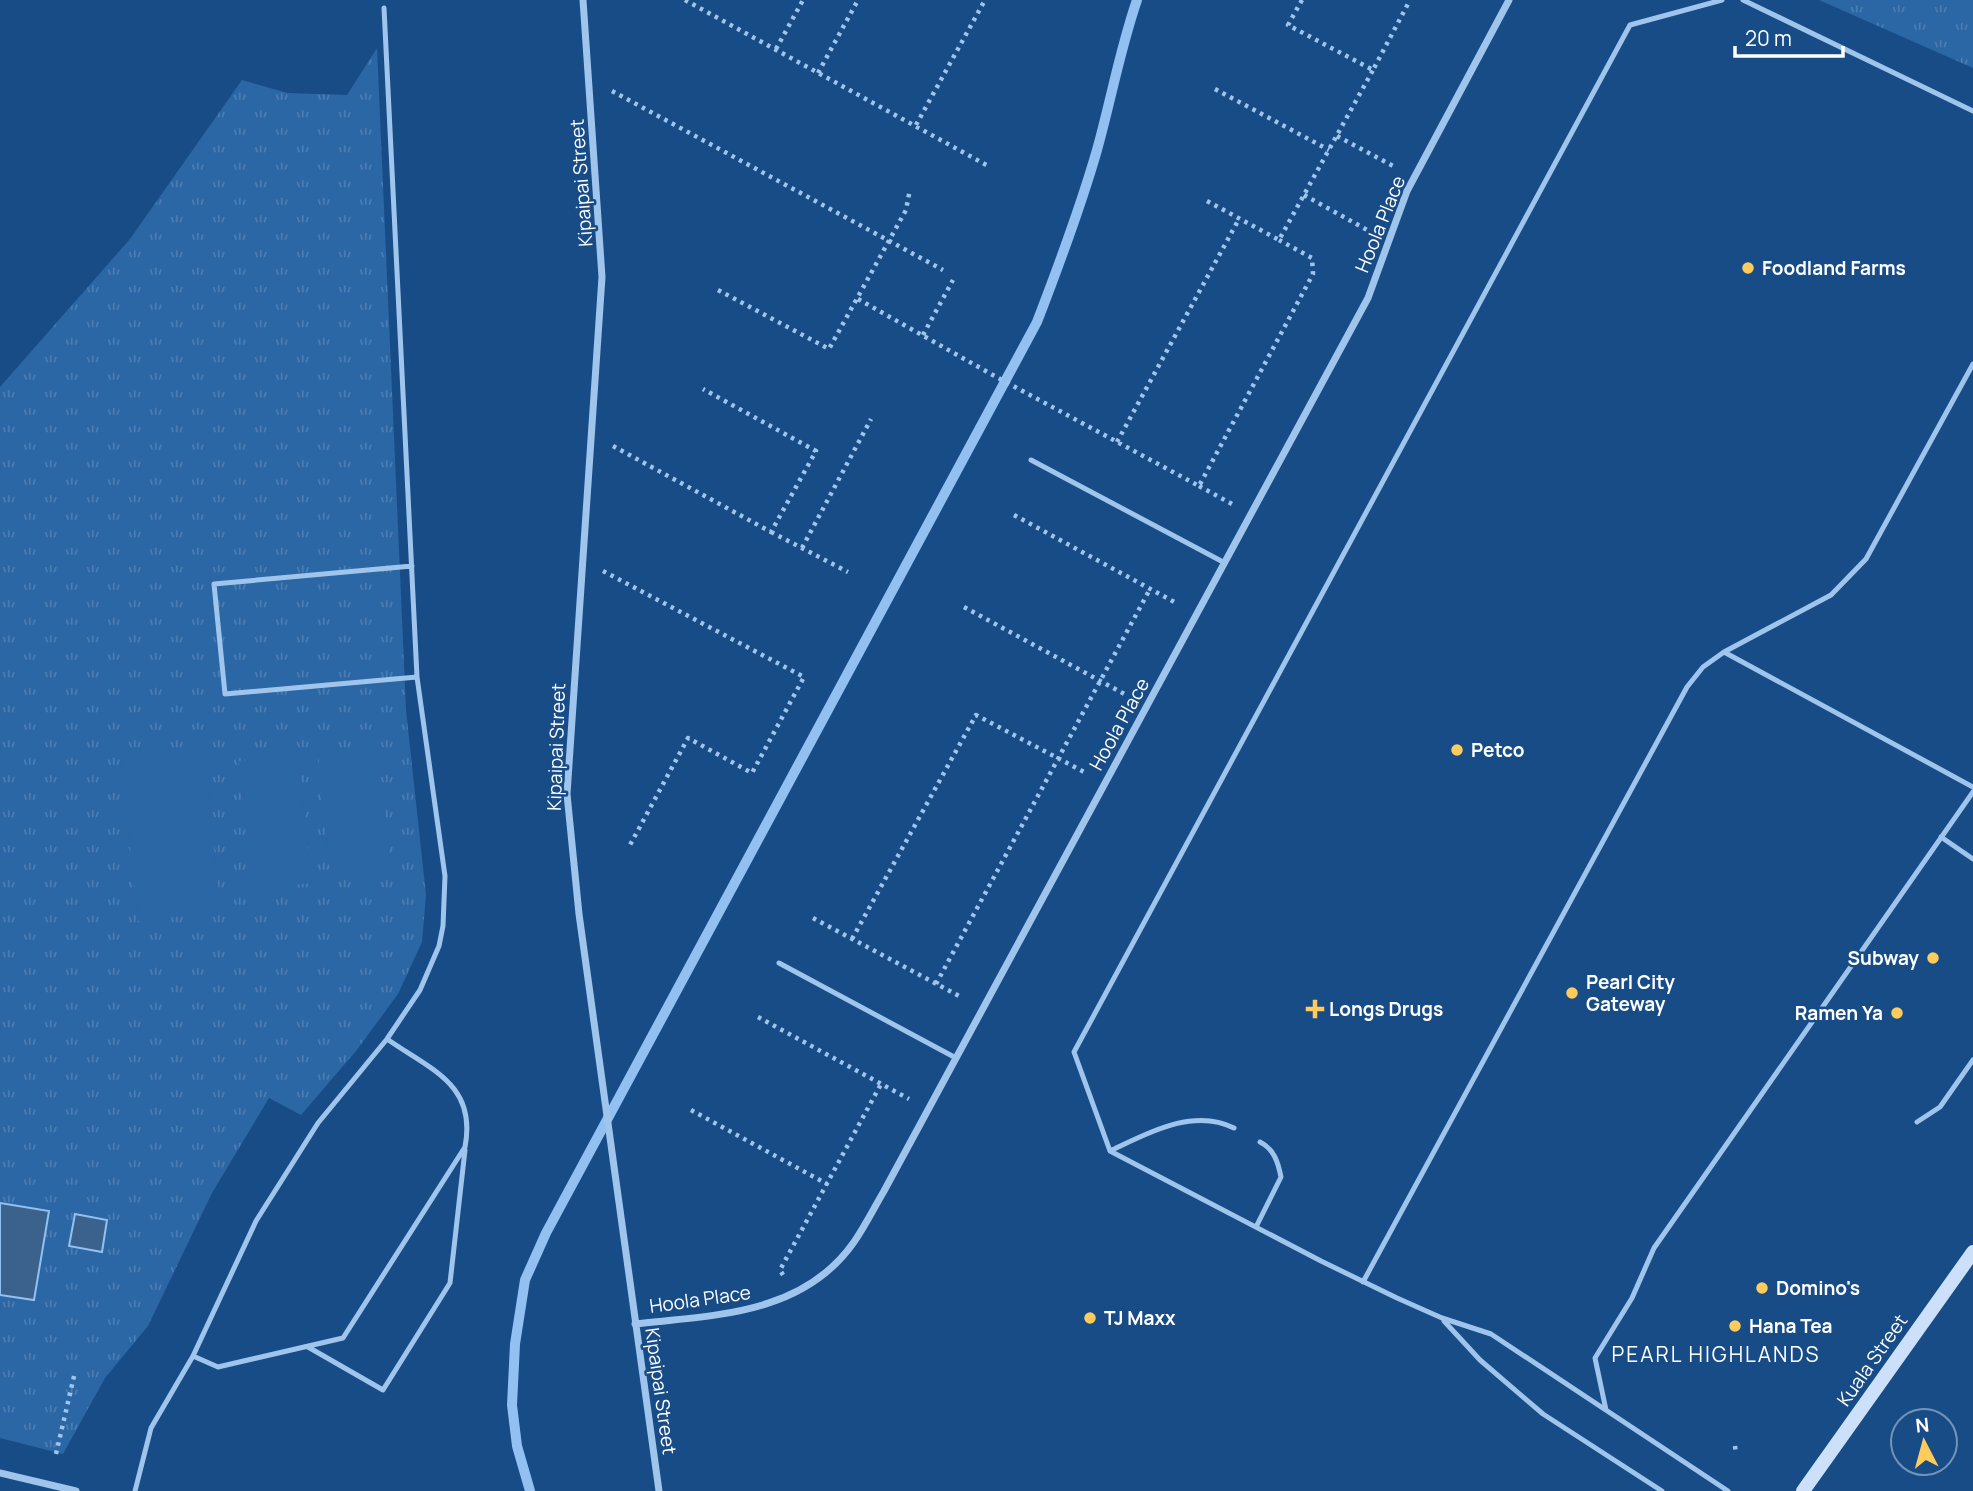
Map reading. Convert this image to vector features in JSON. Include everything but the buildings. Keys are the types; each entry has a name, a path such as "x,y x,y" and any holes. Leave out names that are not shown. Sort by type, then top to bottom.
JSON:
{"main road":[{"name":"Kuala Street","path":"1803,1491 1973,1252"}],"street":[{"name":"Kipaipai Street","path":"583,0 601,230 602,277 567,794 579,915 659,1491"},
{"name":"Hoola Place","path":"635,1324 743,1311 785,1298 810,1285 835,1264 853,1243 1368,298 1414,177 1509,0"},
{"path":"0,1474 76,1491"}],"lane":[{"path":"1722,0 1630,25 1074,1052 1110,1151 1363,1282 1442,1318 1491,1334 1728,1491"},
{"path":"1743,0 1973,111"},
{"path":"135,1491 151,1428 193,1356 256,1221 318,1123 387,1039 420,990 439,946 445,908 445,876 417,677 384,8"},
{"path":"1363,1282 1687,687 1703,667 1724,652 1831,595 1866,559 1973,364"},
{"path":"1031,460 1225,563"},
{"path":"412,566 214,584 225,694 417,677"},
{"path":"1724,652 1973,787"},
{"path":"1606,1410 1595,1358 1632,1298 1654,1248 1973,792"},
{"path":"1941,837 1973,859"},
{"path":"779,963 956,1058"},
{"path":"308,1347 383,1390 450,1283 468,1117 463,1101 452,1086 387,1039"},
{"path":"1917,1122 1940,1107 1973,1060"},
{"path":"1110,1151 1154,1131 1192,1121 1210,1121 1234,1128"},
{"path":"1255,1227 1281,1177 1275,1156 1260,1142"},
{"path":"193,1356 218,1367 343,1338 465,1147"},
{"path":"1442,1318 1480,1360 1543,1414 1662,1491"}],"path":[{"path":"685,0 990,167"},
{"path":"776,49 803,0"},
{"path":"818,73 858,0"},
{"path":"916,125 985,0"},
{"path":"1301,0 1288,25 1373,70"},
{"path":"1279,240 1410,0"},
{"path":"1215,89 1329,150"},
{"path":"611,90 943,270"},
{"path":"1337,136 1389,164"},
{"path":"718,290 829,349 906,210 910,189"},
{"path":"1304,195 1388,242"},
{"path":"1199,486 1313,274 1312,258 1207,201"},
{"path":"1117,442 1239,219"},
{"path":"923,335 953,280"},
{"path":"858,299 1232,504"},
{"path":"703,389 816,451 771,532"},
{"path":"802,548 871,419"},
{"path":"611,445 848,572"},
{"path":"1014,515 1179,604"},
{"path":"605,571 804,677 752,773 688,738 630,845"},
{"path":"936,984 1150,589"},
{"path":"964,607 1129,696"},
{"path":"852,939 976,715 1088,774"},
{"path":"813,918 966,1000"},
{"path":"758,1017 909,1100"},
{"path":"780,1270 881,1084"},
{"path":"691,1110 827,1184"},
{"path":"56,1454 75,1372"},
{"path":"1735,1446 1736,1454"}],"green space":[{"path":"1819,0 1973,0 1973,68"},
{"path":"377,48 406,710 426,895 422,942 398,994 356,1051 301,1115 269,1098 212,1193 148,1326 105,1378 63,1454 0,1438 0,387 130,239 242,80 288,93 347,95"},
{"path":"203,745 221,912 138,921 120,754"},
{"path":"377,746 391,874 331,881 318,752"},
{"path":"298,754 312,883 252,889 239,761"}],"shaded area":[{"path":"0,1203 49,1211 34,1300 0,1295"},
{"path":"75,1214 107,1220 102,1252 69,1246"}],"waterway":[{"path":"530,1491 517,1446 512,1405 515,1344 525,1280 546,1233 1037,322 1090,172 1137,0"}],"place":[{"name":"Foodland Farms","path":"1748,268"},
{"name":"Petco","path":"1457,750"},
{"name":"Subway","path":"1933,958"},
{"name":"Pearl City Gateway","path":"1572,993"},
{"name":"Longs Drugs","path":"1315,1009"},
{"name":"Ramen Ya","path":"1897,1013"},
{"name":"Domino's","path":"1762,1288"},
{"name":"TJ Maxx","path":"1090,1318"},
{"name":"Hana Tea","path":"1735,1326"}],"district":[{"name":"PEARL HIGHLANDS","path":"1716,1355"}]}
